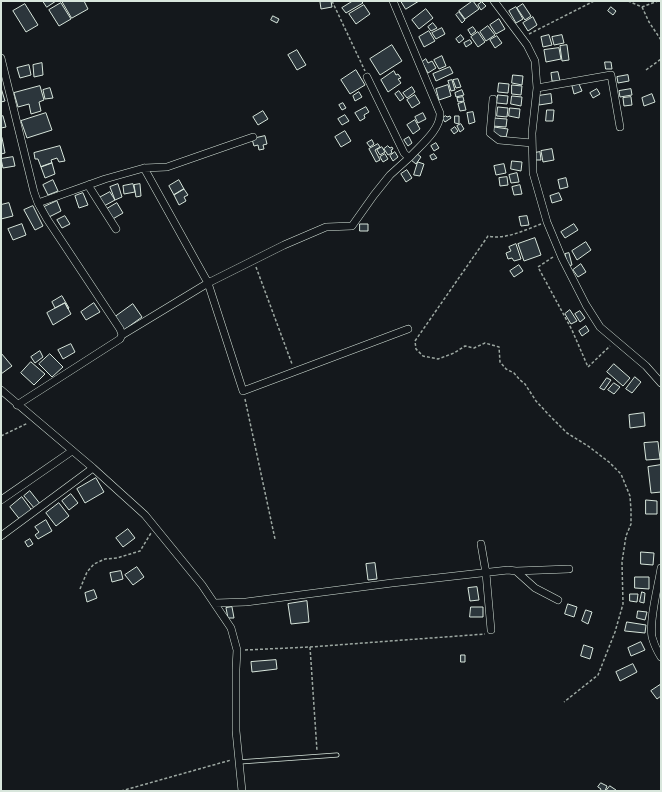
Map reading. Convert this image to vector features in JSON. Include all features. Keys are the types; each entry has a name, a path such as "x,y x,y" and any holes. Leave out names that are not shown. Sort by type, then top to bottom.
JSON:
{"street":[{"path":"17,405 120,339 122,335 208,283 284,245 326,227 352,226 390,175 410,157 437,127 440,120 440,113 393,1"},
{"path":"494,1 528,45 535,61 537,88 532,143 533,173 547,222 560,252 586,305 600,327 646,366 661,383"},
{"path":"1,58 34,192 38,202 55,232 120,329 122,335"},
{"path":"537,88 611,75 620,127"},
{"path":"368,76 404,154 410,157"},
{"path":"493,99 490,133 499,140 532,143"},
{"path":"38,202 105,178 144,168 166,167 253,137"},
{"path":"144,168 208,283 243,391 408,329"},
{"path":"88,185 116,229"},
{"path":"1,390 93,468 145,515 199,580 231,628 237,650 236,731 242,791"},
{"path":"1,500 72,451"},
{"path":"1,536 93,468"},
{"path":"482,544 491,630"},
{"path":"661,568 652,621 652,636 661,657"},
{"path":"215,603 246,602 392,582 508,570 569,570"},
{"path":"516,571 535,588 558,600"}],"lane":[{"path":"239,760 337,755"}],"path":[{"path":"332,1 368,76"},
{"path":"521,37 594,1"},
{"path":"628,1 642,7 649,22 661,40"},
{"path":"642,7 658,1"},
{"path":"646,70 661,59"},
{"path":"547,222 504,236 488,236 415,341 416,349 423,356 438,359 454,353 465,346 474,348 485,343 499,347 500,362 506,369 514,373 525,384 536,401 549,415 567,433 588,446 609,462 621,474 630,496 631,524 626,536 622,562 623,604 615,632 598,675 564,702"},
{"path":"560,252 538,268 572,330 588,367 616,341"},
{"path":"254,260 295,372"},
{"path":"243,391 275,540"},
{"path":"1,436 35,420"},
{"path":"80,589 87,572 94,564 105,559 117,558 140,551 147,538 155,528"},
{"path":"237,650 310,647 484,634 491,630"},
{"path":"310,647 317,756"},
{"path":"121,791 239,760"}],"building":[{"path":"43,1 56,1 47,7"},
{"path":"62,1 84,1 88,9 72,18"},
{"path":"331,1 332,7 321,9 320,2"},
{"path":"353,1 361,1 363,3 346,13 342,8"},
{"path":"401,1 419,1 406,9"},
{"path":"473,1 479,9 465,19 459,11"},
{"path":"482,2 486,6 481,10 478,5"},
{"path":"61,3 71,19 59,26 49,10"},
{"path":"25,4 38,25 26,32 13,11"},
{"path":"523,4 531,16 525,20 517,8"},
{"path":"364,5 370,14 356,24 349,14"},
{"path":"516,7 523,19 516,23 509,11"},
{"path":"611,7 616,11 613,15 608,11"},
{"path":"426,9 433,18 419,29 412,20"},
{"path":"459,12 465,20 462,23 456,15"},
{"path":"273,16 279,19 277,23 271,20"},
{"path":"533,17 537,25 528,31 523,23"},
{"path":"499,19 505,29 496,34 490,25"},
{"path":"433,23 437,28 431,31 428,27"},
{"path":"488,26 495,35 486,41 480,32"},
{"path":"473,27 476,31 471,35 468,30"},
{"path":"442,28 445,34 436,39 432,33"},
{"path":"429,31 435,41 424,47 419,37"},
{"path":"478,32 485,42 478,47 471,37"},
{"path":"461,35 464,39 459,43 456,39"},
{"path":"549,35 552,45 543,47 541,37"},
{"path":"562,35 564,43 554,45 552,37"},
{"path":"497,36 502,43 495,48 490,40"},
{"path":"470,40 472,43 466,47 464,43"},
{"path":"392,45 402,61 380,75 370,59"},
{"path":"567,45 569,60 562,61 560,46"},
{"path":"559,48 561,59 546,62 544,50"},
{"path":"297,50 306,65 297,70 288,55"},
{"path":"442,56 446,66 439,69 434,60"},
{"path":"426,59 428,63 432,61 436,68 428,73 422,62"},
{"path":"605,62 611,62 612,69 606,69"},
{"path":"42,63 43,75 34,77 33,65"},
{"path":"29,65 31,75 20,78 17,68"},
{"path":"450,67 453,73 436,81 433,74"},
{"path":"356,70 365,85 350,94 341,80"},
{"path":"394,71 396,75 398,74 401,78 398,79 401,83 388,92 381,80"},
{"path":"558,72 560,81 552,81 551,73"},
{"path":"513,75 523,76 522,85 512,83"},
{"path":"628,75 629,81 618,83 617,77"},
{"path":"458,79 461,87 456,88 453,80"},
{"path":"452,80 455,90 451,91 448,81"},
{"path":"499,83 509,84 508,93 498,92"},
{"path":"579,84 582,91 574,94 572,86"},
{"path":"448,85 451,96 439,100 436,89"},
{"path":"512,85 522,86 521,95 512,94"},
{"path":"40,86 44,100 39,102 41,111 31,114 29,104 18,107 14,93"},
{"path":"412,87 415,92 407,98 403,93"},
{"path":"1,88 5,101 1,102"},
{"path":"50,88 53,98 45,99 43,90"},
{"path":"597,89 600,94 593,98 590,93"},
{"path":"631,89 632,95 620,97 619,91"},
{"path":"462,90 464,95 456,97 455,93"},
{"path":"399,91 404,98 400,101 395,94"},
{"path":"359,92 362,97 355,101 353,96"},
{"path":"551,94 552,103 539,105 538,96"},
{"path":"652,94 655,102 644,106 642,98"},
{"path":"415,95 420,103 412,108 407,100"},
{"path":"498,95 508,96 507,104 497,103"},
{"path":"512,96 522,97 521,106 511,104"},
{"path":"463,97 464,101 458,102 457,98"},
{"path":"631,97 632,105 624,106 623,98"},
{"path":"464,102 466,110 460,111 458,104"},
{"path":"343,103 346,108 342,110 339,105"},
{"path":"366,107 369,112 364,115 365,118 360,121 355,113"},
{"path":"498,107 508,108 507,117 497,116"},
{"path":"510,108 520,109 519,118 509,116"},
{"path":"547,110 554,110 553,121 546,121"},
{"path":"263,111 268,119 258,125 253,117"},
{"path":"473,112 475,122 469,124 467,113"},
{"path":"46,113 52,130 27,138 21,121"},
{"path":"423,113 426,119 418,123 415,117"},
{"path":"345,115 349,121 342,125 338,119"},
{"path":"3,116 6,127 1,128 1,117"},
{"path":"450,116 451,118 445,122 442,118"},
{"path":"455,116 459,116 459,124 455,123"},
{"path":"493,118 507,119 506,127 492,126"},
{"path":"415,120 420,129 413,134 407,125"},
{"path":"461,124 464,129 460,132 457,126"},
{"path":"455,127 458,131 454,134 451,130"},
{"path":"494,127 508,129 506,137 493,135"},
{"path":"345,131 351,141 341,147 335,137"},
{"path":"265,136 267,144 263,145 264,149 259,150 258,145 254,146 252,139"},
{"path":"409,137 412,143 408,146 404,140"},
{"path":"2,138 5,153 1,154 1,139"},
{"path":"372,140 374,144 370,147 367,143"},
{"path":"436,143 439,148 434,151 431,146"},
{"path":"378,144 380,147 375,150 380,160 376,162 369,149"},
{"path":"60,146 65,161 59,162 57,158 51,160 52,163 41,167 38,159 35,159 34,153"},
{"path":"388,146 390,148 392,147 393,149 391,150 392,153 388,155 384,149"},
{"path":"382,147 385,152 380,155 377,150"},
{"path":"552,149 554,160 543,162 541,151"},
{"path":"395,152 398,157 393,161 390,156"},
{"path":"540,152 541,160 534,160 534,153"},
{"path":"416,153 421,157 416,164 411,160"},
{"path":"385,154 388,159 383,162 380,157"},
{"path":"434,154 437,158 432,160 430,156"},
{"path":"13,157 15,166 3,168 1,159"},
{"path":"512,161 522,162 521,171 511,169"},
{"path":"418,162 424,164 420,176 414,175"},
{"path":"52,163 55,174 45,178 41,167"},
{"path":"504,164 506,173 496,175 494,166"},
{"path":"407,170 412,178 406,182 401,174"},
{"path":"517,173 519,182 511,183 509,175"},
{"path":"507,177 508,185 500,186 499,178"},
{"path":"566,178 568,187 560,189 558,180"},
{"path":"53,180 58,191 48,195 43,185"},
{"path":"179,180 184,189 174,195 169,186"},
{"path":"118,184 122,197 115,200 110,187"},
{"path":"133,184 135,192 124,194 123,186"},
{"path":"140,184 141,196 136,197 134,185"},
{"path":"520,185 522,194 514,195 512,187"},
{"path":"184,189 188,195 184,197 186,201 179,205 174,195"},
{"path":"110,192 115,200 104,206 99,198"},
{"path":"83,193 88,205 79,208 75,196"},
{"path":"559,193 562,200 552,203 550,196"},
{"path":"57,201 61,211 49,217 44,207"},
{"path":"9,203 13,216 1,219 1,205"},
{"path":"117,203 123,213 111,220 105,210"},
{"path":"33,206 43,226 35,230 24,210"},
{"path":"65,216 70,224 62,228 57,220"},
{"path":"527,216 529,225 521,226 519,217"},
{"path":"22,224 26,235 13,240 8,229"},
{"path":"360,224 368,224 368,231 360,231"},
{"path":"574,224 578,230 565,238 561,232"},
{"path":"535,238 541,255 524,261 518,244"},
{"path":"586,242 591,250 577,260 572,251"},
{"path":"516,244 521,259 514,261 512,258 508,259 506,253 511,251 509,247"},
{"path":"569,253 572,265 568,266 565,254"},
{"path":"581,264 586,272 578,277 573,270"},
{"path":"519,265 523,271 514,277 510,271"},
{"path":"62,296 69,308 68,309 65,303 55,308 52,302"},
{"path":"65,303 71,314 53,325 47,313"},
{"path":"94,303 100,312 86,320 81,312"},
{"path":"133,304 142,317 124,330 115,317"},
{"path":"570,310 577,321 571,324 565,314"},
{"path":"580,311 585,318 580,322 575,314"},
{"path":"586,326 589,331 582,336 579,331"},
{"path":"71,344 75,352 63,359 58,350"},
{"path":"40,351 43,357 35,363 31,357"},
{"path":"1,353 12,366 1,374"},
{"path":"50,354 63,367 52,377 39,364"},
{"path":"31,362 45,374 34,385 21,373"},
{"path":"614,364 630,378 623,386 607,372"},
{"path":"635,377 641,382 632,393 626,389"},
{"path":"607,378 611,380 604,390 600,388"},
{"path":"614,383 620,387 614,394 608,390"},
{"path":"644,413 645,426 630,428 629,415"},
{"path":"658,442 660,459 646,460 644,443"},
{"path":"661,465 661,492 651,493 648,467"},
{"path":"96,478 104,492 85,503 77,489"},
{"path":"30,491 41,505 35,509 24,496"},
{"path":"71,494 78,503 69,510 62,501"},
{"path":"22,497 33,512 21,521 10,507"},
{"path":"646,500 657,501 657,514 646,514"},
{"path":"59,503 69,516 56,526 46,513"},
{"path":"46,520 52,531 38,539 35,535 39,532 35,527"},
{"path":"128,529 135,538 123,547 116,538"},
{"path":"30,539 33,544 28,547 25,542"},
{"path":"641,552 654,553 653,565 641,564"},
{"path":"375,563 377,579 368,580 366,564"},
{"path":"137,567 144,577 133,585 125,575"},
{"path":"121,571 123,579 112,582 110,573"},
{"path":"635,577 649,577 649,589 635,588"},
{"path":"477,587 479,600 470,601 468,588"},
{"path":"94,590 97,598 87,602 85,593"},
{"path":"642,592 645,593 644,603 640,602"},
{"path":"630,594 638,594 637,602 630,601"},
{"path":"307,601 309,622 291,624 288,604"},
{"path":"568,604 577,607 574,617 565,614"},
{"path":"232,607 234,618 228,618 226,608"},
{"path":"471,607 483,607 483,617 470,617"},
{"path":"586,610 592,612 588,624 582,621"},
{"path":"638,611 647,612 645,620 637,618"},
{"path":"627,622 646,625 645,633 625,631"},
{"path":"641,642 645,650 631,656 628,648"},
{"path":"584,645 593,648 590,659 581,656"},
{"path":"461,655 465,655 465,662 461,662"},
{"path":"276,660 277,669 252,672 251,662"},
{"path":"633,664 637,672 620,681 616,672"},
{"path":"660,685 661,696 657,699 651,691"},
{"path":"601,783 607,786 605,791 600,791 601,789 598,787"},
{"path":"610,786 616,790 606,791"}]}
